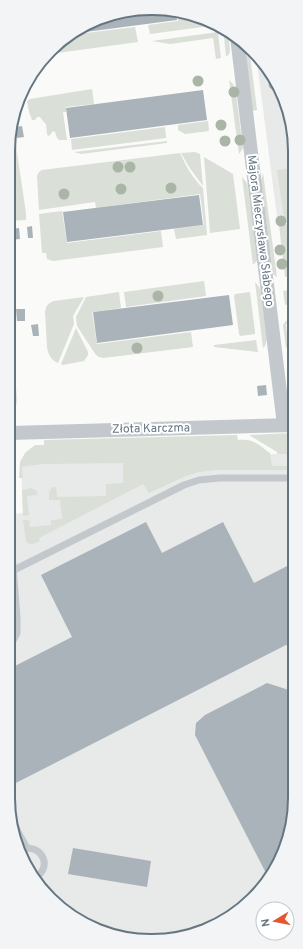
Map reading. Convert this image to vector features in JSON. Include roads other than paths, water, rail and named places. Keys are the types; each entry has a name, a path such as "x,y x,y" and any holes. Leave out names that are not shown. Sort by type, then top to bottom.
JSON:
{"street":[{"name":"Majora Mieczysława Słabego","path":"238,46 288,418"},
{"name":"Złota Karczma","path":"15,433 288,425"}],"lane":[{"path":"15,570 184,485 198,480 220,478 288,478"},
{"path":"15,586 17,618 17,633 15,637"},
{"path":"21,838 27,848 36,850 43,858 44,868 40,876"}]}
